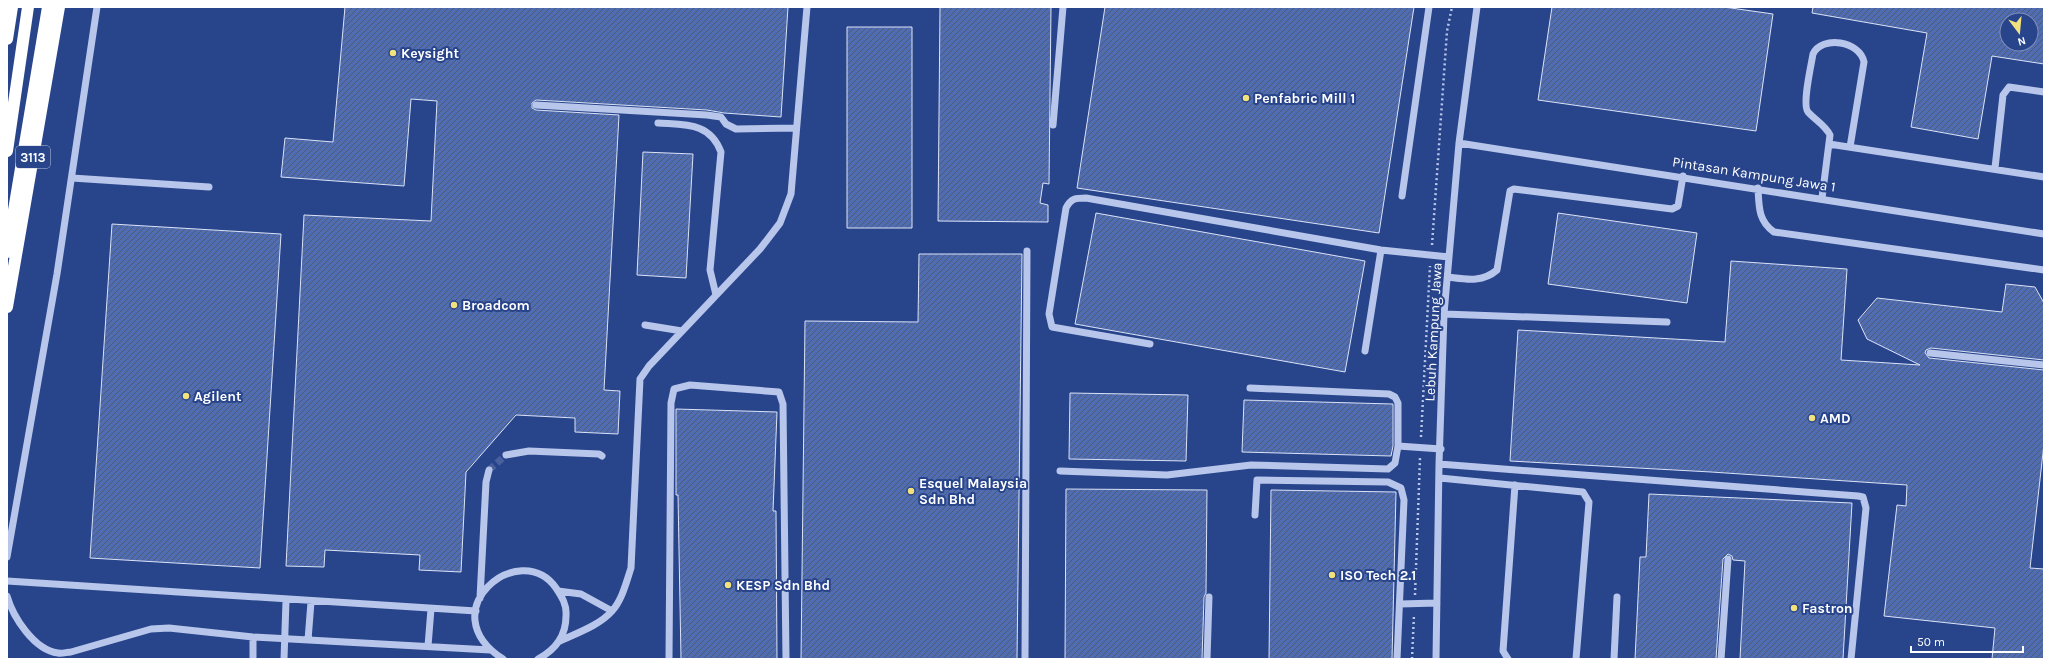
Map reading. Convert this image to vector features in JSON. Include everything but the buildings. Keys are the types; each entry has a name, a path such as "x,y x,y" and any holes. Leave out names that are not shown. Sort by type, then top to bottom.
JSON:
{"highway":[{"path":"7,39 12,7"},
{"name":"3113","path":"7,152 28,7"},
{"name":"3113","path":"7,252 48,7"},
{"name":"3113","path":"7,306 59,7"}],"street":[{"path":"7,557 57,274 97,7"},
{"path":"560,641 599,621 612,611 622,594 630,568 640,379 649,366 760,249 780,222 791,194 807,7"},
{"path":"1053,125 1063,7"},
{"path":"1402,196 1429,7"},
{"name":"Lebuh Kampung Jawa","path":"1436,659 1440,478 1439,464 1441,449 1444,314 1459,143 1477,7"},
{"path":"1822,198 1830,134 1827,129 1809,113 1805,105 1812,54 1815,50 1828,43 1852,46 1863,55 1864,62 1850,147"},
{"path":"1994,168 2003,95 2005,90 2009,87 2044,92"},
{"path":"536,105 707,115 722,117 726,124 736,129 796,128"},
{"path":"658,123 694,125 711,134 718,142 721,152 710,270 716,295"},
{"name":"Pintasan Kampung Jawa 1","path":"1459,143 1683,176 2044,234"},
{"path":"1829,144 1994,168 2044,177"},
{"path":"1448,278 1477,280 1490,276 1497,270 1510,191 1514,189 1672,209 1678,206 1683,176"},
{"path":"72,178 209,187"},
{"path":"1758,188 1762,221 1766,227 1774,232 2044,270"},
{"path":"1150,344 1052,327 1049,314 1066,208 1070,201 1076,198 1086,198 1381,250 1449,257"},
{"path":"1365,351 1381,250"},
{"path":"1025,659 1027,252"},
{"path":"1444,314 1667,322"},
{"path":"645,325 682,331"},
{"path":"1930,353 2044,365"},
{"path":"669,659 671,403 674,389 690,385 779,392 783,404 786,659"},
{"path":"1060,471 1167,475 1251,465 1388,470 1395,464 1398,446 1398,403 1395,397 1388,394 1250,388"},
{"path":"1398,446 1441,449"},
{"path":"506,455 528,451 599,454 602,456"},
{"path":"1439,464 1858,496 1863,498 1866,508 1851,659"},
{"path":"489,470 486,482 480,598 476,612 476,626 481,639 490,650 503,659"},
{"path":"1440,478 1584,492 1589,502 1576,659"},
{"path":"1255,515 1257,480 1388,482 1401,488 1404,500 1397,659"},
{"path":"1508,659 1503,652 1515,485"},
{"path":"1720,659 1728,559"},
{"path":"480,598 487,586 497,578 510,573 523,571 545,578 558,591 567,609 566,626 560,641 550,652 538,659"},
{"path":"7,581 286,601 476,612"},
{"path":"558,591 580,594 612,611"},
{"path":"7,596 10,608 28,635 44,647 57,653 71,652 151,629 169,628 253,637 490,650"},
{"path":"1207,659 1209,597"},
{"path":"1614,659 1617,597"},
{"path":"284,659 286,601"},
{"path":"308,640 311,602"},
{"path":"1400,604 1437,603"},
{"path":"428,646 431,609"},
{"path":"252,659 253,637"},
{"path":"1431,659 1436,644"},
{"path":"1436,644 1442,659"}],"path":[{"path":"1412,659 1431,256 1447,31 1452,7"}],"tunnel":[{"path":"489,470 506,455"}],"place":[{"name":"Keysight","path":"393,53"},
{"name":"Penfabric Mill 1","path":"1246,98"},
{"name":"Broadcom","path":"454,305"},
{"name":"Agilent","path":"186,396"},
{"name":"AMD","path":"1812,418"},
{"name":"Esquel Malaysia Sdn Bhd","path":"911,491"},
{"name":"ISO Tech 2.1","path":"1332,575"},
{"name":"KESP Sdn Bhd","path":"728,585"},
{"name":"Fastron","path":"1794,608"}]}
